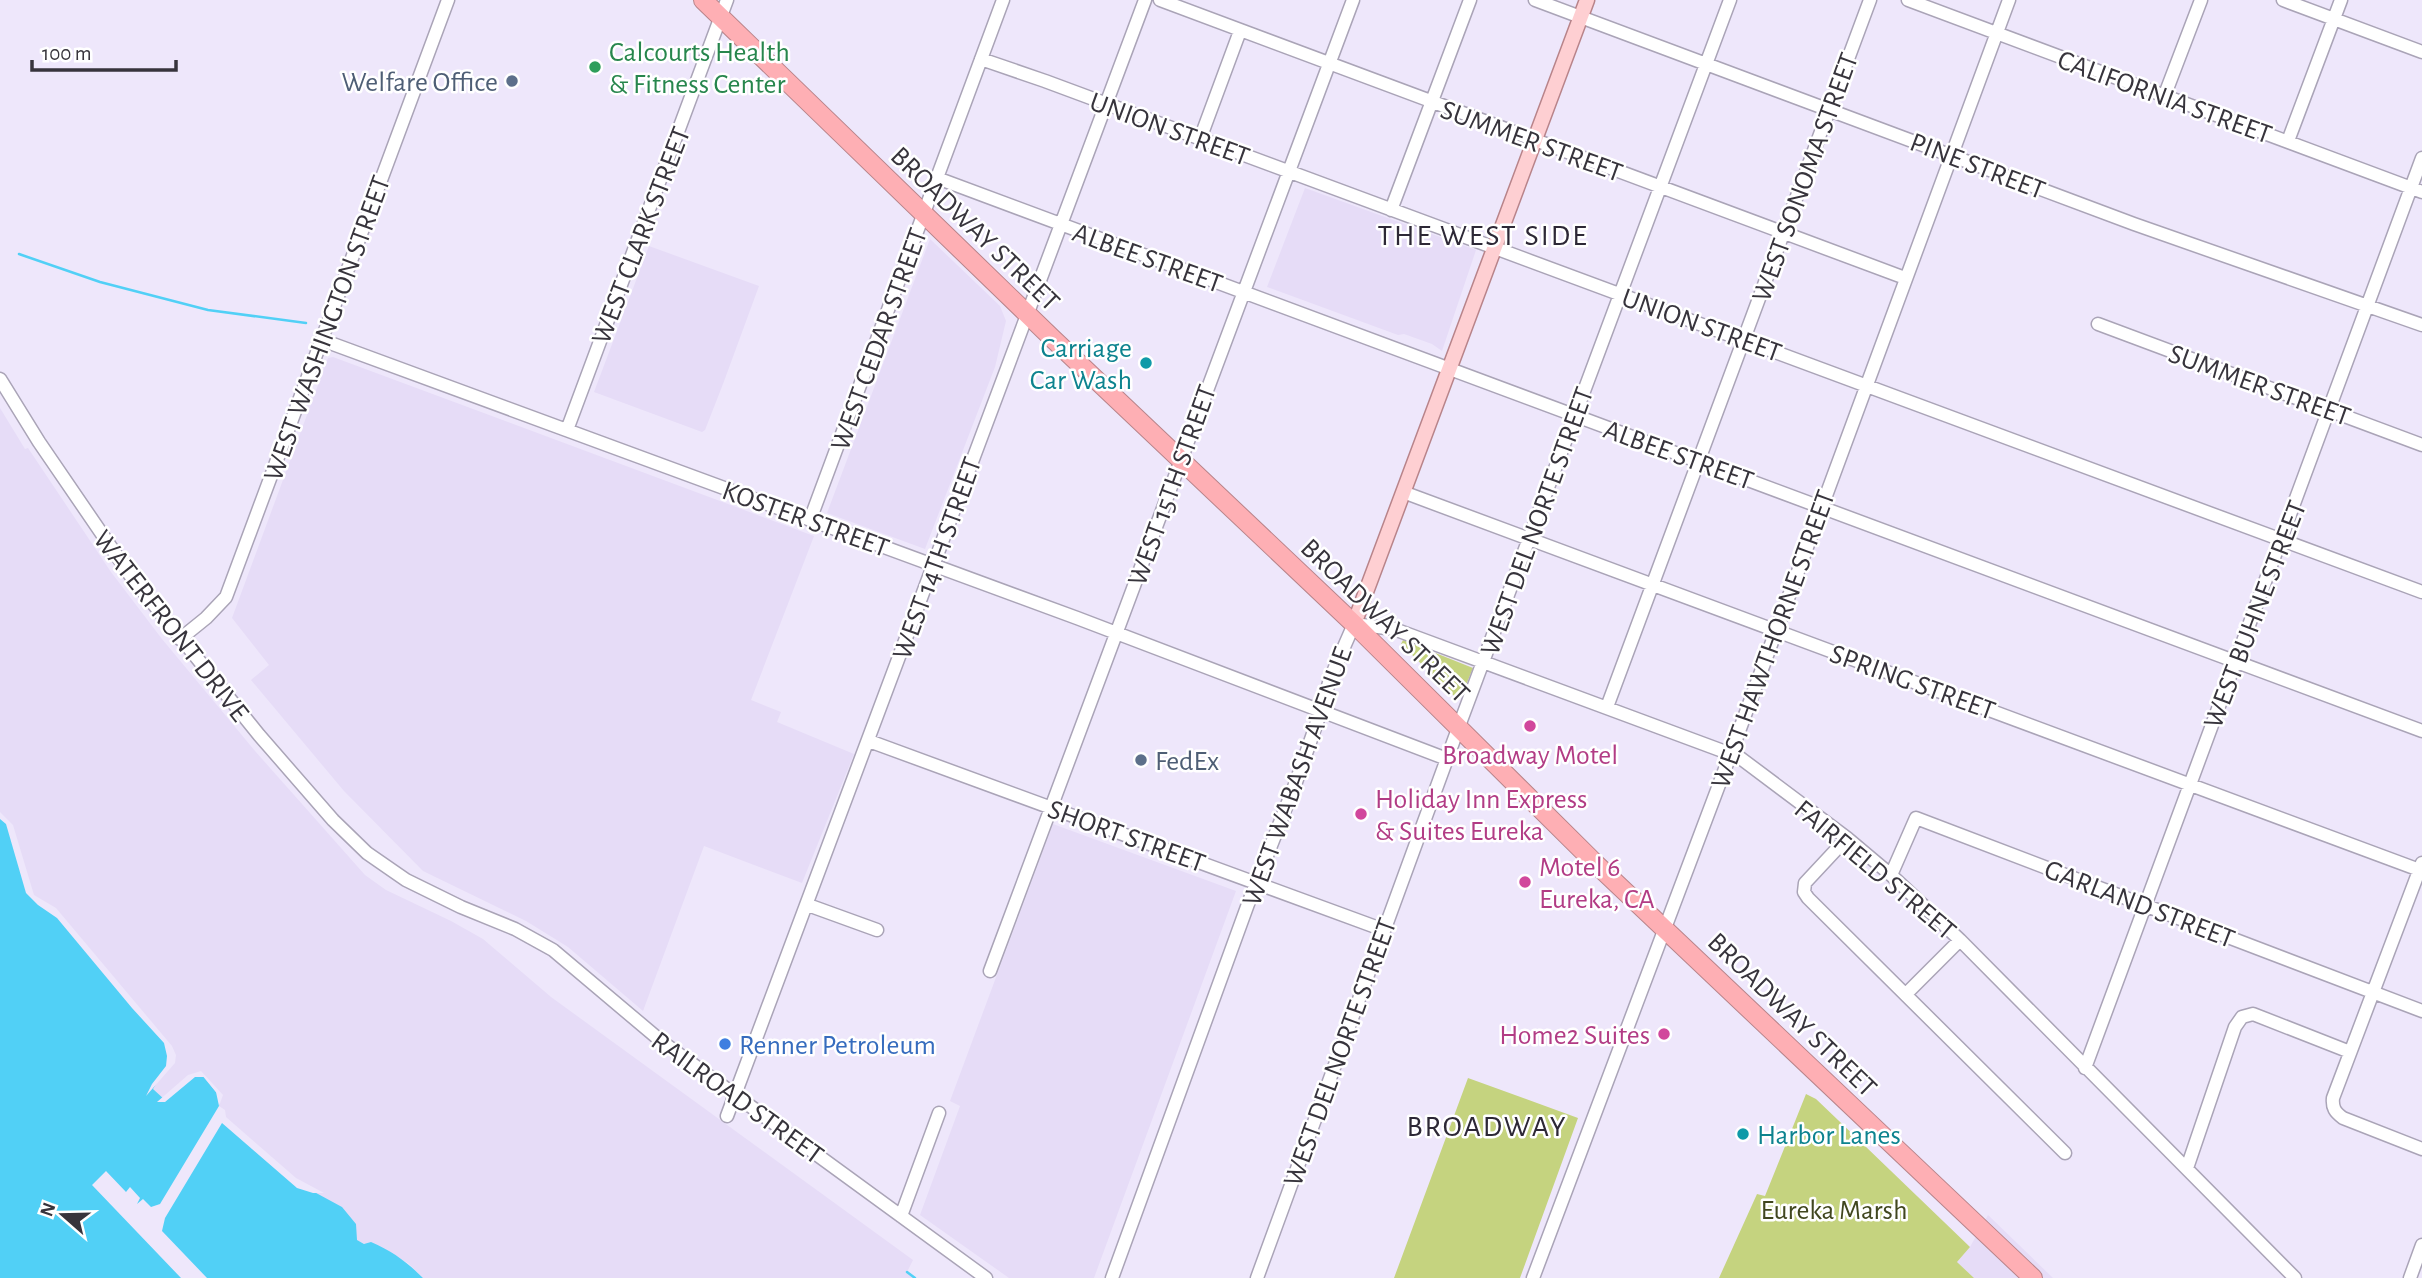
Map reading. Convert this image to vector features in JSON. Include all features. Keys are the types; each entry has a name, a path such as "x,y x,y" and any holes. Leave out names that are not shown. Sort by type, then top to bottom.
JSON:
{"highway":[{"name":"BROADWAY STREET","path":"703,0 1027,314 1354,624 1597,865 2033,1278"}],"main road":[{"name":"WEST WABASH AVENUE","path":"1354,624 1587,0"}],"street":[{"name":"WEST WASHINGTON STREET","path":"180,639 226,597 448,0"},
{"name":"WEST CLARK STREET","path":"567,430 727,0"},
{"name":"WEST CEDAR STREET","path":"810,520 1003,0"},
{"name":"WEST 14TH STREET","path":"727,1116 1145,0"},
{"name":"SUMMER STREET","path":"1160,0 1905,278"},
{"name":"WEST 15TH STREET","path":"990,971 1353,0"},
{"path":"1391,210 1470,0"},
{"name":"PINE STREET","path":"1535,0 2134,224 2422,325"},
{"name":"WEST DEL NORTE STREET","path":"1256,1278 1730,0"},
{"name":"WEST SONOMA STREET","path":"1607,708 1870,0"},
{"name":"CALIFORNIA STREET","path":"1908,0 2417,190"},
{"name":"WEST HAWTHORNE STREET","path":"1533,1278 1731,753 2009,0"},
{"path":"2164,97 2201,0"},
{"path":"2283,0 2422,52"},
{"path":"2288,141 2341,0"},
{"path":"1200,139 1240,31"},
{"name":"UNION STREET","path":"981,59 1496,247 2422,592"},
{"name":"WEST BUHNE STREET","path":"2085,1068 2368,305 2417,190 2422,158"},
{"name":"ALBEE STREET","path":"937,178 2422,731"},
{"name":"SUMMER STREET","path":"2098,324 2422,445"},
{"name":"KOSTER STREET","path":"322,340 934,565 1447,759"},
{"name":"WATERFRONT DRIVE","path":"0,379 99,532 180,639 333,820 367,853 406,880 491,919"},
{"name":"SPRING STREET","path":"1403,492 2421,868"},
{"name":"FAIRFIELD STREET","path":"1354,624 1394,629 1731,753 1847,838 1891,875 1960,940 2295,1278"},
{"name":"WEST WABASH AVENUE","path":"1112,1278 1321,711 1330,679 1354,624"},
{"name":"SHORT STREET","path":"869,741 1384,930"},
{"name":"GARLAND STREET","path":"1891,875 1916,818 2422,1011"},
{"path":"1847,838 1805,883 1804,892 1808,898 2064,1153"},
{"path":"2421,868 2332,1106 2336,1113 2351,1121 2422,1149"},
{"path":"808,905 877,930"},
{"name":"RAILROAD STREET","path":"491,919 553,950 633,1019 986,1278"},
{"path":"1906,993 1960,940"},
{"path":"2187,1168 2235,1027 2242,1017 2253,1014 2350,1052"},
{"path":"901,1216 939,1113"},
{"path":"2410,1278 2422,1245"}],"shaded area":[{"path":"1305,188 1476,250 1442,351 1432,344 1404,334 1398,335 1267,287"},
{"path":"930,239 1000,306 1006,321 995,367 925,549 827,513"},
{"path":"649,246 759,286 723,384 702,432 594,392"},
{"path":"333,357 814,536 751,700 781,712 777,722 854,754 802,883 704,846 643,1011 568,947 526,921 423,871 344,791 251,680 269,665 232,618 328,358"},
{"path":"0,408 25,449 28,448 111,572 162,639 255,751 365,875 386,890 483,939 551,997 913,1260 907,1272 915,1278 423,1278 408,1263 356,1240 356,1224 294,1181 164,1099 153,1089 31,897 0,815"},
{"path":"1053,824 1236,891 1094,1278 1009,1278 920,1215 960,1106 950,1101"},
{"path":"1988,1215 2053,1278 1974,1278 1957,1262 1970,1247"}],"green space":[{"path":"1403,640 1473,668 1462,695 1456,698 1401,644"},
{"path":"1468,1078 1578,1118 1520,1278 1394,1278"},
{"name":"Eureka Marsh","path":"1806,1094 1816,1099 1970,1247 1957,1262 1974,1278 1719,1278 1757,1194 1765,1196"}],"water":[{"path":"0,815 9,823 31,897 53,909 167,1043 173,1055 153,1089 164,1099 190,1078 201,1074 220,1097 219,1107 226,1122 294,1181 342,1207 356,1224 357,1240 364,1244 371,1242 386,1249 423,1278 0,1278"}],"pier":[{"path":"0,812 13,825 34,895 56,908 172,1046 176,1055 175,1063 146,1096 166,1066 164,1043 57,918 26,893 6,824 0,819"},
{"path":"201,1071 223,1095 219,1106 216,1092 204,1077 195,1077 165,1102 157,1102 188,1075"},
{"path":"219,1106 225,1110 226,1117 296,1178 324,1193 297,1188 222,1123 165,1218 162,1231 207,1278 181,1278 92,1185 106,1171 126,1192 130,1187 140,1198 137,1204 143,1199 151,1207 160,1204"}],"waterway":[{"path":"19,254 100,282 208,310 306,323"},
{"path":"907,1272 915,1278"}],"place":[{"name":"Calcourts Health & Fitness Center","path":"595,67"},
{"name":"Welfare Office","path":"512,81"},
{"name":"Carriage Car Wash","path":"1146,363"},
{"name":"Broadway Motel","path":"1530,726"},
{"name":"FedEx","path":"1141,760"},
{"name":"Holiday Inn Express & Suites Eureka","path":"1361,814"},
{"name":"Motel 6 Eureka, CA","path":"1525,882"},
{"name":"Home2 Suites","path":"1664,1034"},
{"name":"Renner Petroleum","path":"725,1044"},
{"name":"Harbor Lanes","path":"1743,1134"}],"district":[{"name":"THE WEST SIDE","path":"1483,235"},
{"name":"BROADWAY","path":"1487,1126"}]}
